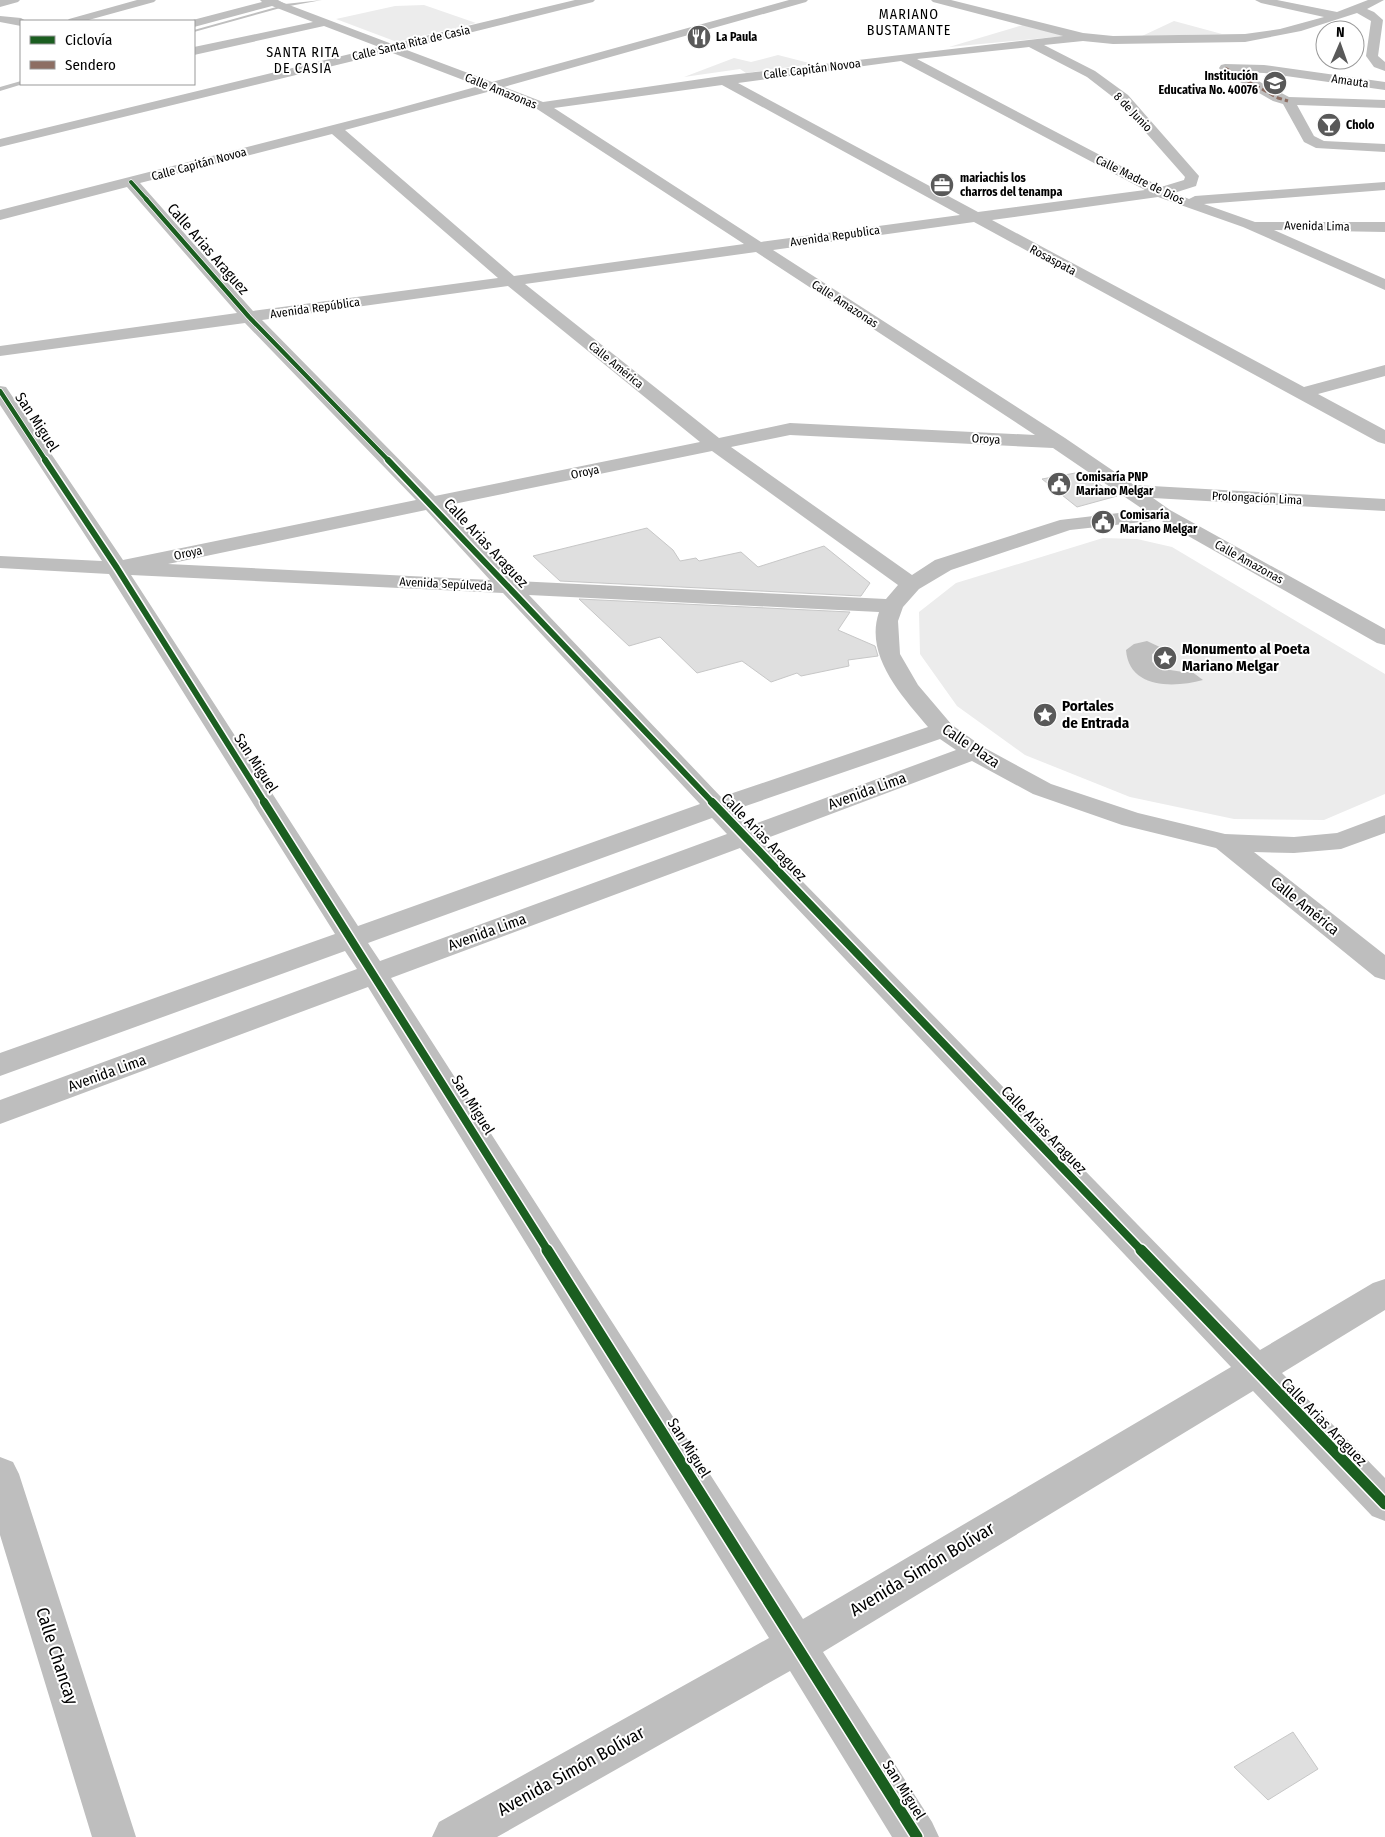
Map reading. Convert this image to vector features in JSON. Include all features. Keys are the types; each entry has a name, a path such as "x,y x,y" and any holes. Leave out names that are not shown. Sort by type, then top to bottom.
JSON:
{"street":[{"path":"0,4 14,0"},
{"path":"77,20 150,0"},
{"path":"553,0 570,5"},
{"name":"Calle Santa Rita de Casia","path":"0,143 590,0"},
{"name":"Calle Capitán Novoa","path":"0,215 397,113 802,0"},
{"path":"937,0 1083,37 1112,40 1245,38 1297,30 1378,0"},
{"path":"1261,0 1337,16"},
{"path":"195,23 275,4"},
{"name":"Calle Amazonas","path":"275,4 542,106 1058,442 1163,514 1385,638"},
{"path":"1358,9 1370,14 1376,20 1372,56 1378,64 1385,68"},
{"path":"994,25 1012,19"},
{"path":"0,20 20,22"},
{"path":"195,51 324,23"},
{"name":"Calle Capitán Novoa","path":"542,106 722,80 1083,37"},
{"path":"903,57 958,38"},
{"name":"8 de Junio","path":"1029,42 1091,74 1122,98 1192,176 1190,183 1160,192"},
{"name":"Calle Madre de Dios","path":"903,57 1160,192 1248,224 1385,285"},
{"name":"Amauta","path":"1288,101 1278,98 1225,68 1245,67 1264,69 1385,86"},
{"name":"Rosaspata","path":"722,80 1385,438"},
{"path":"174,88 192,96"},
{"name":"Calle Capitán Novoa","path":"397,113 522,98"},
{"path":"1288,101 1385,104"},
{"path":"1288,101 1309,139 1321,145 1385,148"},
{"name":"Calle América","path":"334,128 511,282 716,445 911,584"},
{"name":"Calle Arias Araguez","path":"131,182 249,316 430,503 744,836 1254,1370 1385,1504"},
{"path":"1181,201 1385,186"},
{"name":"Avenida Republica","path":"511,282 1160,192"},
{"name":"Avenida Lima","path":"1248,224 1385,227"},
{"name":"Avenida República","path":"0,351 511,282"},
{"path":"1302,393 1385,370"},
{"name":"San Miguel","path":"0,390 122,576 917,1837"},
{"name":"Oroya","path":"122,576 430,503 790,429 1058,442"},
{"name":"Prolongación Lima","path":"1130,491 1385,505"},
{"path":"889,613 911,584 943,565 1067,524 1163,514"},
{"name":"Avenida Sepúlveda","path":"0,562 122,576 889,613"},
{"name":"Avenida Sepúlveda","path":"0,579 122,576"},
{"name":"Calle Plaza","path":"889,613 890,654 908,688 943,730 974,752 1042,789 1131,819 1225,842 1294,845 1341,841 1385,823"},
{"path":"0,1065 717,807 943,730"},
{"name":"Avenida Lima","path":"0,1112 974,752"},
{"name":"Calle América","path":"1225,842 1385,970"},
{"name":"Avenida Simón Bolívar","path":"454,1837 797,1645 1385,1293"},
{"name":"Calle Chancay","path":"0,1474 114,1837"}],"shaded area":[{"path":"424,5 476,23 397,42 336,19 395,6"},
{"path":"1174,21 1222,34 1142,36"},
{"path":"1023,25 1065,36 949,47"},
{"path":"778,55 813,64 746,73 740,69 684,77 734,58 751,62"},
{"path":"1103,538 1137,539 1172,547 1385,674 1385,794 1324,820 1234,819 1130,797 1025,755 957,706 920,654 919,612 956,583"},
{"path":"1147,641 1164,649 1152,654 1152,662 1164,669 1183,672 1188,669 1203,680 1191,683 1167,684 1155,683 1144,679 1135,672 1129,663 1126,650 1134,644"}],"building":[{"path":"1081,472 1117,496 1077,507 1042,479"},
{"path":"647,528 673,550 680,561 696,558 699,561 741,552 758,567 824,546 870,583 861,596 560,581 533,556"},
{"path":"579,599 850,612 838,630 875,646 878,656 848,660 849,666 801,676 797,673 771,682 742,661 697,673 660,637 629,646"},
{"path":"1293,1732 1318,1769 1268,1800 1234,1767"}],"waterway":[{"path":"275,0 284,6"},
{"path":"284,6 320,0"},
{"path":"195,31 284,6"},
{"path":"0,89 20,83"}],"marked path":[{"path":"1225,68 1278,98 1288,101"}],"cycle path":[{"path":"131,182 249,317 430,503 744,836 1385,1504"},
{"path":"0,391 117,568 917,1837"}],"place":[{"name":"La Paula","path":"699,37"},
{"name":"Institución Educativa No. 40076","path":"1275,83"},
{"name":"Cholo","path":"1329,125"},
{"name":"mariachis los charros del tenampa","path":"942,185"},
{"name":"Comisaría PNP Mariano Melgar","path":"1059,484"},
{"name":"Comisaría Mariano Melgar","path":"1103,522"},
{"name":"Monumento al Poeta Mariano Melgar","path":"1165,658"},
{"name":"Portales de Entrada","path":"1045,715"}],"district":[{"name":"MARIANO BUSTAMANTE","path":"909,22"},
{"name":"SANTA RITA DE CASIA","path":"303,60"}]}
